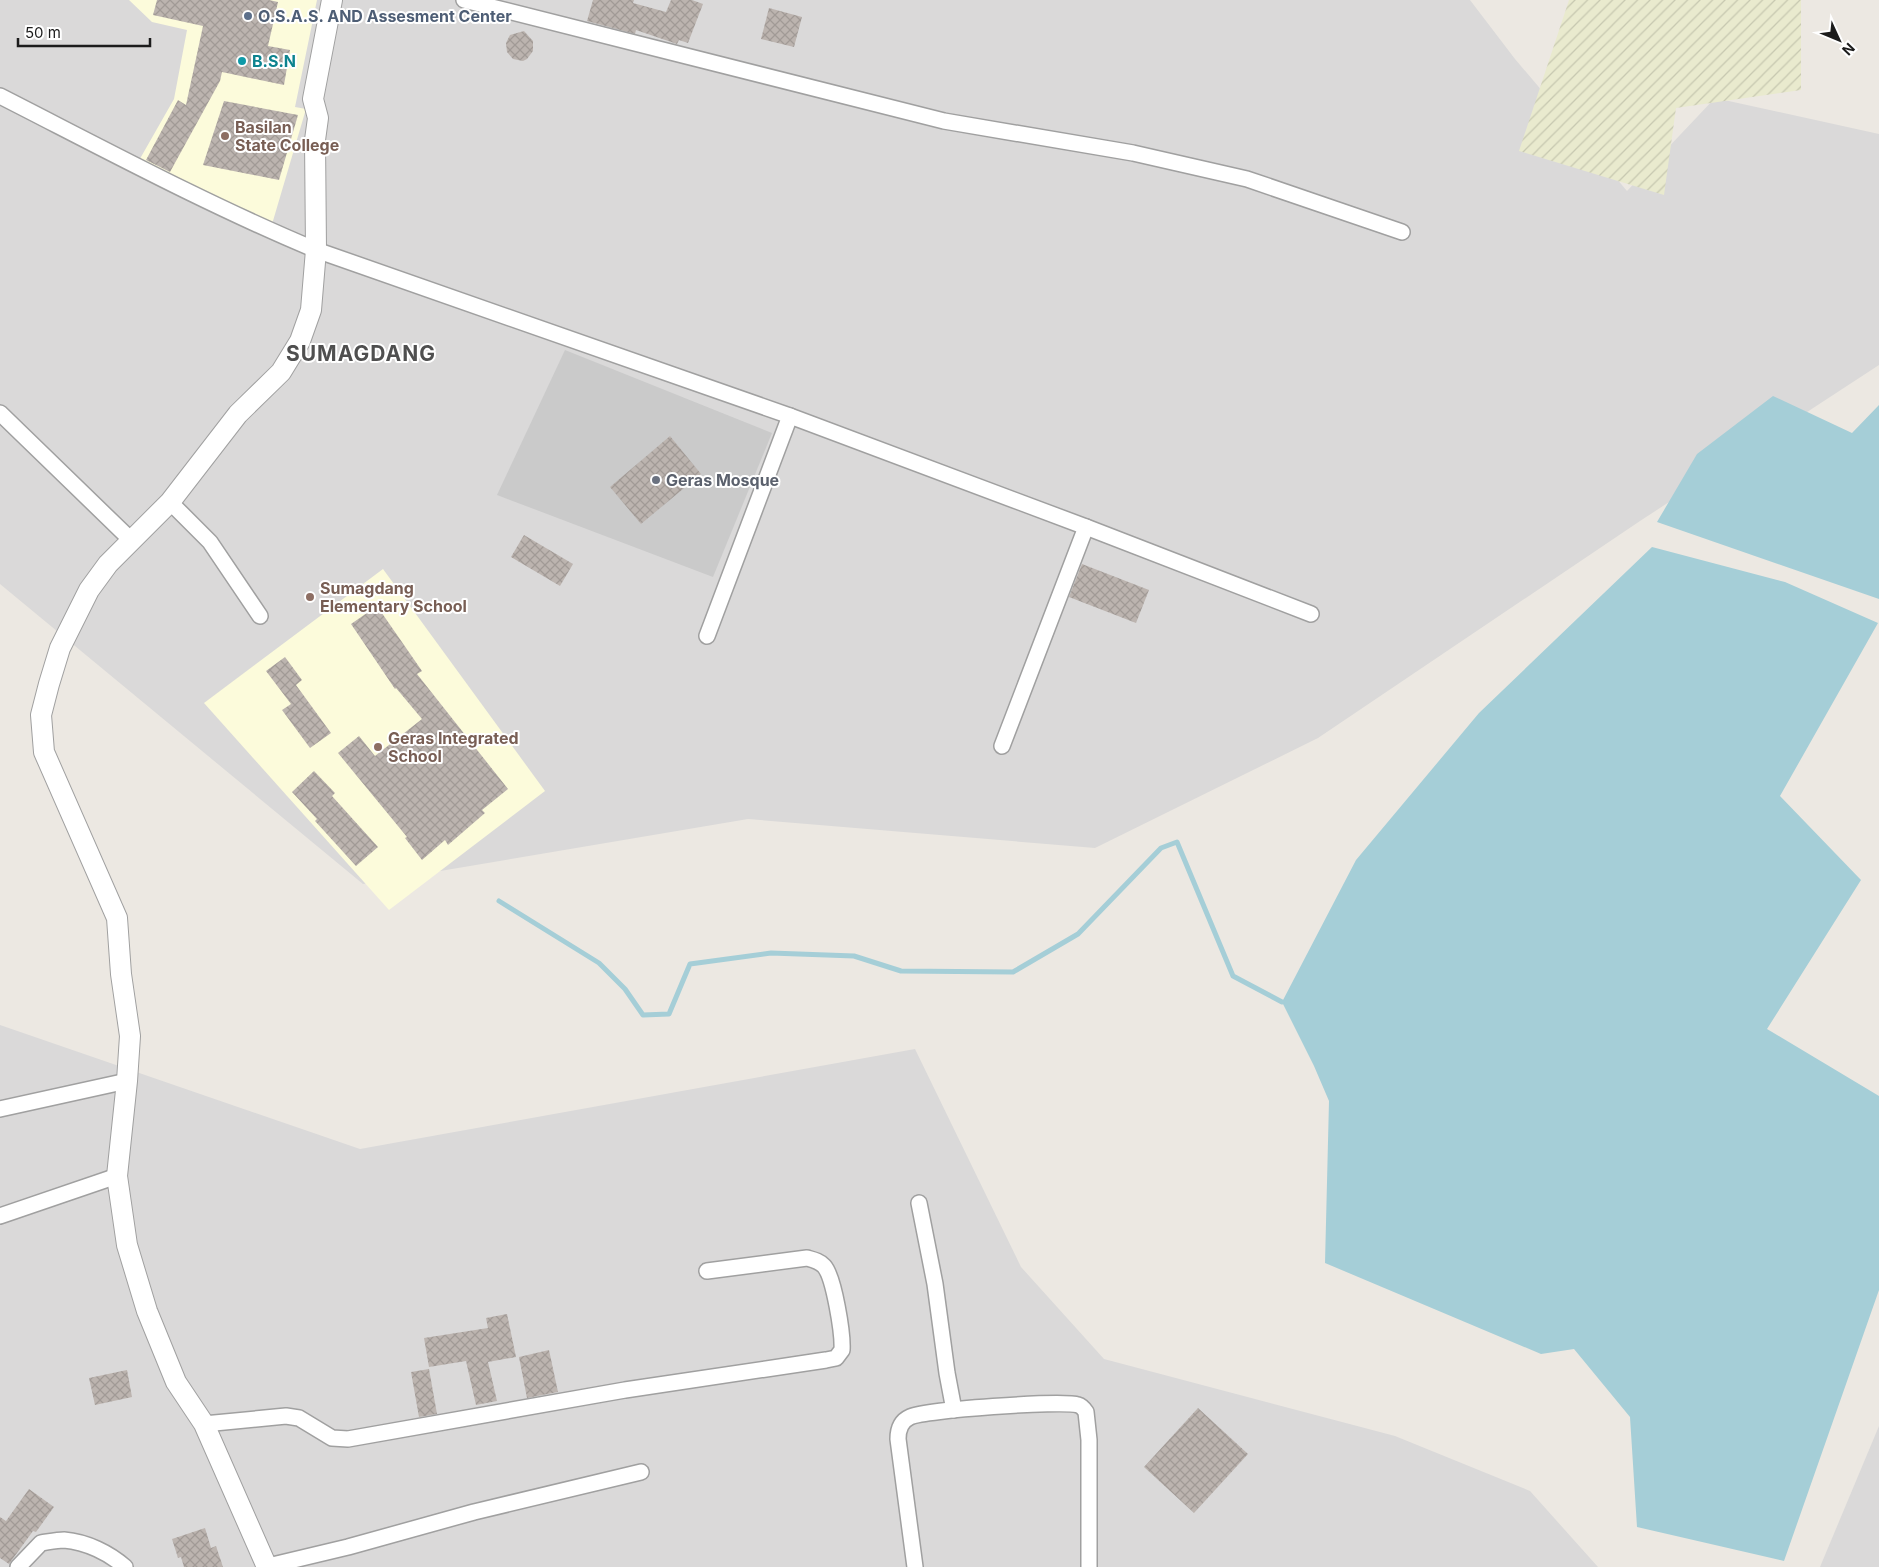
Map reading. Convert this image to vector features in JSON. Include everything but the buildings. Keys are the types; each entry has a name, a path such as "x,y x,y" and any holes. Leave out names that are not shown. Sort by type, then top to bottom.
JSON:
{"street":[{"path":"332,0 313,99 318,118 315,140 316,250 311,310 300,341 281,372 238,414 170,502 108,564 89,590 60,648 48,684 41,715 44,752 117,918 121,974 130,1036 117,1176 127,1245 147,1311 176,1382 204,1424 266,1567 348,1548 474,1512 641,1472"},
{"path":"464,0 944,121 1133,153 1247,179 1402,232"},
{"path":"0,96 270,231 316,250 790,416 1311,614"},
{"path":"0,413 131,540"},
{"path":"708,636 790,416"},
{"path":"170,502 210,542 260,616"},
{"path":"1002,746 1086,527"},
{"path":"0,1109 127,1081"},
{"path":"0,1216 117,1176"},
{"path":"919,1203 935,1284 954,1410"},
{"path":"204,1424 286,1416 299,1418 332,1438 348,1439 625,1390 826,1360 836,1358 842,1350 841,1330 832,1281 825,1267 817,1260 807,1258 707,1271"},
{"path":"915,1567 898,1432 901,1425 911,1416 954,1410 1058,1404 1078,1404 1084,1409 1087,1418 1089,1440 1089,1567"},
{"path":"18,1567 41,1543 64,1540 86,1544 105,1552 125,1567"}],"shaded area":[{"path":"0,0 1470,0 1515,59 1627,191 1715,98 1879,134 1879,365 1640,521 1318,738 1095,848 748,819 363,884 0,584"},
{"name":"Basilan State College","path":"129,0 317,0 295,107 306,109 270,231 137,164 174,99 187,30 152,22"},
{"path":"1569,0 1801,0 1801,90 1676,108 1664,195 1519,151"},
{"path":"565,350 772,433 713,577 497,495"},
{"name":"Geras Integrated School","path":"383,569 545,791 389,910 204,703"},
{"path":"0,1025 360,1149 915,1049 1021,1267 1104,1359 1395,1436 1530,1491 1598,1567 0,1567"},
{"path":"1879,1426 1879,1567 1820,1567"}],"water":[{"path":"1773,396 1852,433 1879,405 1879,599 1657,522 1697,454"},
{"path":"1652,547 1785,582 1878,623 1780,796 1861,880 1767,1029 1879,1096 1879,1290 1784,1561 1637,1527 1630,1417 1574,1349 1541,1354 1325,1263 1329,1101 1282,1002 1356,860 1479,713"}],"waterway":[{"path":"499,901 599,963 625,989 643,1015 669,1014 690,964 771,953 854,956 901,971 1013,972 1078,934 1161,848 1177,842 1233,976 1282,1002"}],"place":[{"name":"O.S.A.S. AND Assesment Center","path":"248,16"},
{"name":"B.S.N","path":"242,61"},
{"name":"Basilan State College","path":"225,136"},
{"name":"Geras Mosque","path":"656,480"},
{"name":"Sumagdang Elementary School","path":"310,597"},
{"name":"Geras Integrated School","path":"378,747"}],"district":[{"name":"SUMAGDANG","path":"361,354"}]}
